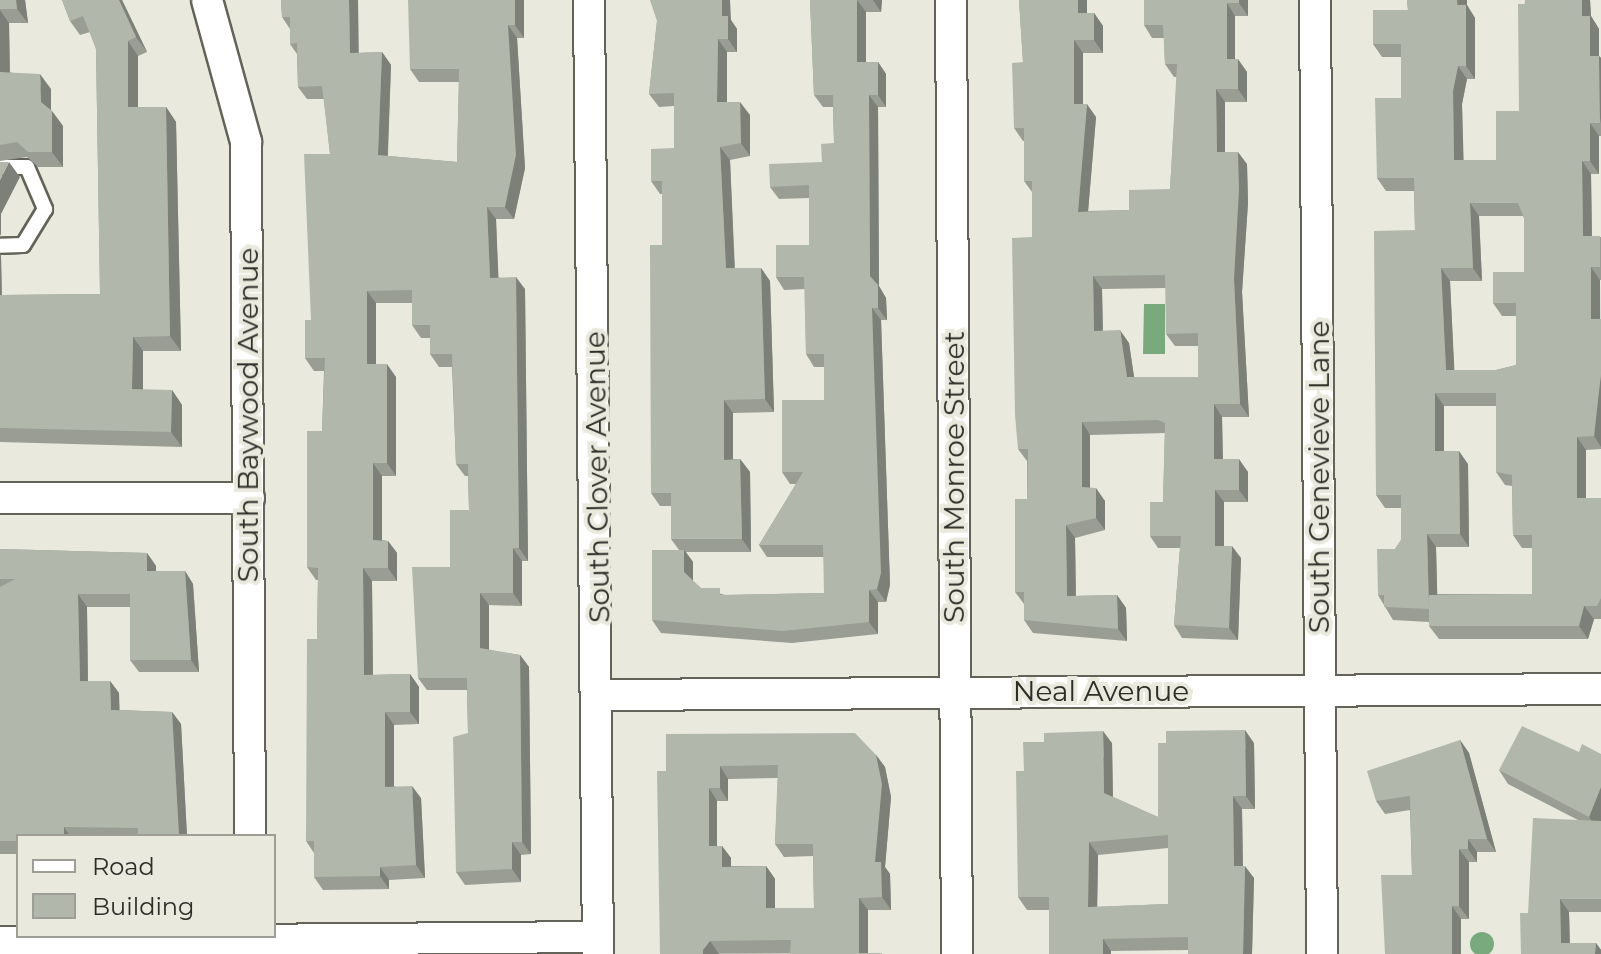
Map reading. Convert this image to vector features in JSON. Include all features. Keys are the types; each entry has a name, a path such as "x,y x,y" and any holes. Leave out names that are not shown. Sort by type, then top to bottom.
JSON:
{"street":[{"name":"South Baywood Avenue","path":"207,0 246,142 250,834"},
{"name":"South Clover Avenue","path":"589,0 600,695 598,946"},
{"name":"South Monroe Street","path":"951,0 957,954"},
{"name":"South Genevieve Lane","path":"1315,0 1322,954"},
{"path":"0,498 249,498"},
{"name":"Neal Avenue","path":"600,695 1601,689"},
{"path":"0,942 598,946"}],"lane":[{"path":"0,167 27,167 45,209 23,245 0,246"}],"shaded area":[{"path":"1144,304 1165,304 1165,354 1143,354"},
{"path":"1487,933 1493,939 1491,953 1473,953 1470,944 1473,935"}],"building":[{"path":"0,0 16,0 17,9 0,9"},
{"path":"62,0 119,0 136,37 128,41 128,107 166,107 170,336 133,337 132,389 172,390 171,432 0,428 0,295 100,294 96,49 83,16 70,21"},
{"path":"281,0 349,0 350,53 382,52 378,155 457,162 459,69 410,69 408,0 515,0 515,25 508,25 516,155 505,207 487,207 490,278 516,277 519,548 513,548 513,593 480,593 480,648 520,655 522,842 512,842 512,869 456,872 453,737 468,733 467,678 418,678 412,567 450,567 450,510 469,510 468,464 456,464 452,354 430,354 430,325 412,325 412,290 367,291 367,364 387,364 387,463 373,463 373,540 388,541 388,568 363,568 364,675 410,674 410,712 385,712 385,787 412,786 416,865 380,867 380,876 314,877 314,841 306,841 307,639 317,639 318,568 307,567 307,431 322,431 325,358 305,358 305,320 311,320 304,154 330,154 322,86 298,87 297,43 290,44 290,17 282,17"},
{"path":"650,0 722,0 722,16 728,16 728,39 718,39 717,102 740,102 741,143 720,147 726,268 761,268 765,399 724,400 724,460 740,459 742,539 671,539 671,493 651,493 650,245 662,245 662,181 651,181 651,149 674,148 674,93 649,94 657,21"},
{"path":"810,0 857,0 857,62 878,62 878,95 869,95 870,276 878,285 878,308 872,308 881,573 877,589 869,590 869,622 783,631 652,620 652,550 684,550 684,572 701,588 720,588 720,595 824,593 823,545 759,545 803,472 782,472 782,400 824,400 824,354 806,354 804,277 776,277 776,245 809,245 809,185 770,187 769,164 822,162 821,144 834,143 833,95 814,95"},
{"path":"1019,0 1078,0 1078,13 1094,13 1094,40 1074,40 1074,104 1087,104 1078,212 1129,210 1129,190 1170,189 1177,64 1165,64 1163,25 1144,25 1144,0 1239,0 1239,3 1227,3 1227,59 1238,59 1238,89 1216,89 1217,152 1238,152 1239,190 1234,279 1240,404 1214,404 1214,459 1239,459 1239,490 1215,490 1215,546 1232,546 1229,628 1174,625 1181,536 1150,536 1150,502 1163,502 1165,423 1158,420 1082,422 1082,487 1096,488 1096,518 1066,525 1067,596 1117,595 1118,629 1024,620 1024,592 1015,592 1015,499 1027,499 1028,449 1018,449 1015,415 1012,238 1032,237 1032,181 1024,181 1024,128 1014,128 1012,63 1023,62","holes":["1165,275 1166,334 1198,333 1198,377 1127,377 1120,330 1094,331 1093,276"]},
{"path":"1407,0 1457,0 1457,5 1466,5 1466,66 1458,66 1453,91 1454,160 1496,160 1496,111 1519,111 1518,4 1525,4 1525,0 1582,0 1582,16 1590,16 1590,56 1599,56 1600,123 1590,123 1590,161 1582,161 1583,236 1600,236 1600,267 1591,267 1591,319 1601,319 1601,373 1594,436 1577,437 1577,498 1601,498 1601,598 1597,606 1584,606 1579,626 1429,626 1429,609 1384,607 1384,595 1378,595 1377,549 1395,549 1401,540 1401,495 1376,495 1374,231 1415,230 1414,178 1377,178 1375,98 1401,98 1401,44 1373,44 1373,10 1408,10","holes":["1470,203 1518,203 1524,218 1524,272 1493,272 1493,303 1516,303 1516,365 1496,370 1446,370 1441,268 1473,268","1435,393 1496,393 1496,472 1512,475 1513,535 1532,535 1532,594 1429,595 1429,609 1427,534 1460,534 1459,451 1435,451"]},
{"path":"0,72 40,74 41,102 52,111 52,152 28,152 17,142 0,145"},
{"path":"0,162 9,162 0,180"},
{"path":"0,549 147,553 147,571 185,571 191,660 130,660 130,594 78,594 80,681 110,681 111,710 172,712 179,834 138,834 138,828 64,827 64,834 16,834 16,841 0,841 0,587 15,579 0,579"},
{"path":"1522,726 1579,752 1582,744 1601,754 1601,787 1589,817 1499,770"},
{"path":"1245,730 1246,796 1233,796 1234,866 1245,866 1243,954 1188,954 1188,937 1103,939 1103,954 1049,954 1049,897 1018,897 1016,771 1024,771 1023,742 1044,742 1044,733 1103,731 1104,793 1158,817 1158,743 1166,743 1166,731","holes":["1168,835 1168,904 1088,907 1089,842"]},
{"path":"855,733 876,755 882,784 875,862 881,862 882,897 859,898 859,953 882,954 790,954 791,940 710,941 703,954 660,954 657,771 666,771 666,734","holes":["778,765 775,844 813,844 814,908 766,908 766,866 722,867 722,846 709,846 709,788 720,788 720,766"]},
{"path":"1460,740 1487,839 1468,839 1468,849 1459,849 1459,906 1452,906 1452,954 1385,954 1381,875 1412,875 1410,796 1376,801 1367,771"},
{"path":"1533,818 1601,821 1601,899 1560,899 1561,943 1596,943 1595,954 1521,954 1520,913 1528,913"}]}
